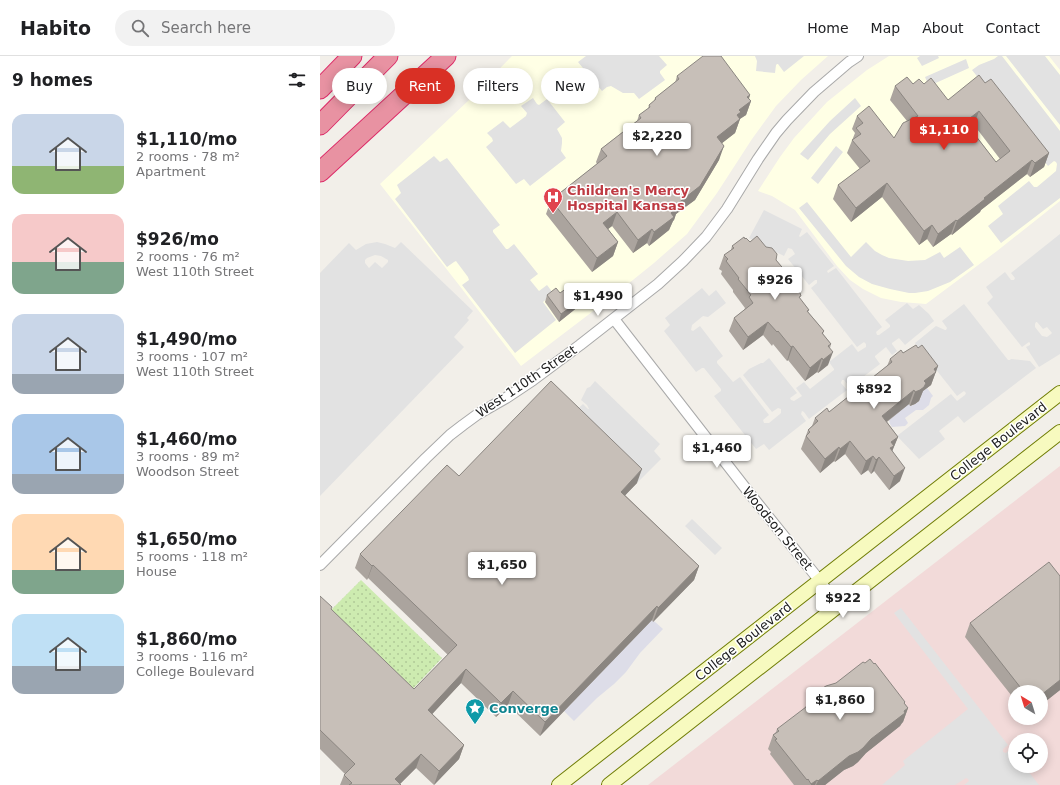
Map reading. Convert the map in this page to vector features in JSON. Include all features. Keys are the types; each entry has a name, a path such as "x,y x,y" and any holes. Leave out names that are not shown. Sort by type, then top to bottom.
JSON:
{"highway":[{"path":"320,88 344,56"},
{"path":"320,88 352,56"},
{"path":"320,125 388,56"},
{"path":"320,172 446,56"}],"main road":[{"name":"College Boulevard","path":"558,785 1060,393"},
{"path":"609,785 1060,432"}],"street":[{"name":"West 110th Street","path":"320,565 420,463 463,424 533,380 614,319 684,261 706,237 727,209 758,159 787,120 814,92 858,56"},
{"name":"Woodson Street","path":"614,319 838,606"}],"shaded area":[{"name":"Children's Mercy Hospital Kansas","path":"512,56 828,56 801,80 776,106 752,139 717,193 687,234 613,296 521,366 380,184 465,104 533,104 533,68 500,68"},
{"path":"586,56 659,56 667,65 660,71 665,80 639,99 634,93 623,93 611,86 602,91 599,87 599,68 583,68 578,62"},
{"path":"755,56 804,56 784,72 777,64 775,73 756,71 757,61"},
{"path":"889,56 1049,56 1060,70 1060,201 997,251 926,304 901,302 881,298 863,289 850,280 837,266 795,210 772,196 758,191 794,138 827,102 867,70"},
{"path":"920,56 938,56 939,58 922,66 917,58"},
{"path":"998,56 1002,56 1060,131 1060,198 1001,243 988,226 1003,214 998,206 1029,181 1034,187 1037,187 1056,171 1057,164 1054,161 1048,166 972,70"},
{"path":"1006,56 1045,56 1060,75 1060,125"},
{"path":"966,59 969,68 929,86 925,77"},
{"path":"533,98 539,105 541,104 551,104 565,122 557,129 562,138 561,151 566,158 530,186 524,179 516,184 486,147 493,141 487,133 503,121 510,128 526,116 527,113 521,106 524,104 533,104"},
{"path":"855,98 861,106 830,134 808,160 800,154 830,121"},
{"path":"836,146 843,152 818,184 811,178"},
{"path":"434,156 440,162 447,158 500,225 493,230 493,232 506,249 514,244 538,274 530,280 539,291 547,285 553,293 543,302 556,320 515,353 462,285 469,280 456,261 447,267 395,199 401,193 397,185"},
{"path":"807,202 851,257 866,242 875,251 882,255 889,258 908,261 925,260 940,252 944,258 960,247 974,265 950,282 928,291 909,293 872,284 859,277 846,266 799,208"},
{"path":"764,210 802,229 799,236 800,237 807,232 834,266 827,271 828,273 836,268 882,327 876,332 877,335 890,327 885,320 907,303 913,309 919,305 934,321 905,345 899,338 892,343 897,351 892,355 886,347 875,356 880,364 850,387 844,380 842,380 841,383 847,390 809,419 802,411 801,414 806,421 769,450 764,444 756,449 714,396 721,391 721,389 704,368 696,372 664,331 670,325 665,318 702,288 709,296 716,290 726,303 708,317 703,316 692,325 691,330 693,331 700,326 723,356 717,361 717,363 733,382 740,377 769,415 763,420 764,423 769,423 780,414 781,409 778,408 772,412 743,375 749,369 763,363 769,358 797,393 790,398 794,401 802,396 796,388 804,382 810,389 834,370 829,362 852,344 858,352 866,347 864,342 857,347 811,288 817,283 817,280 809,285 788,259 795,254 792,249 788,248 784,256 749,238"},
{"path":"1060,234 1060,354 1039,367 1026,347 1030,345 1030,343 1029,342 1022,347 987,303 993,297 986,287 1005,272 1011,280 1014,280 1015,278 1011,273","holes":["1037,322 1043,329 1047,327 1052,333 1047,337 1042,336 1035,327"]},
{"path":"377,242 395,248 401,242 473,311 467,318 469,320 454,337 464,347 320,496 320,273 349,243 356,250 366,244","holes":["375,255 381,256 388,260 382,268 375,262 369,268 365,263 367,258"]},
{"path":"964,304 1008,360 1030,361 1036,368 964,423 958,416 939,431 945,439 919,459 897,436 951,394 957,401 966,393 964,391 957,396 915,343 936,326 946,330 947,328 942,321"},
{"path":"595,381 660,444 654,451 661,459 637,483 569,417 583,404 589,409 581,400 587,388 590,387"},
{"path":"927,388 933,396 929,405 923,410 916,410 905,418 908,423 905,426 892,427 889,420 908,403 911,406 919,401 921,397 919,394"},
{"path":"1060,466 1060,785 648,785"},
{"path":"692,519 722,548 715,555 685,526"},
{"path":"901,608 1008,745 1003,749 1003,752 1006,753 1008,751 1008,773 1030,773 1039,785 964,785 969,781 966,778 955,785 882,785 905,765 903,761 968,709 894,613"},
{"path":"652,620 663,629 640,653 626,672 574,721 564,711"}],"green space":[{"path":"361,580 442,658 408,694 326,615"}],"building":[{"name":"Children's Mercy Hospital Kansas","path":"703,56 721,56 750,95 747,97 751,101 739,110 741,112 737,115 740,119 717,137 724,146 700,186 677,204 679,206 671,213 674,217 654,232 652,229 638,240 617,212 603,223 618,242 597,258 551,200 607,156 601,149 641,118 639,115 650,107 649,105 656,99 655,98 679,79 677,76"},
{"path":"979,75 985,83 991,79 1049,153 1035,163 1032,160 984,198 985,199 938,234 932,225 924,231 887,183 856,208 838,185 870,161 852,140 861,134 856,128 863,123 857,116 869,106 894,138 903,123 918,116 895,86 907,77 913,84 919,79 924,84 931,78 948,100","holes":["979,111 1010,151 996,162 965,122"]},
{"path":"757,236 766,247 772,248 777,254 776,260 787,273 785,274 800,293 801,296 799,297 809,310 807,311 824,331 822,333 831,344 828,346 833,352 823,360 822,358 810,368 793,346 791,347 778,331 777,332 768,322 748,337 734,318 753,303 749,297 751,295 738,279 739,278 726,261 728,259 724,255 734,248 732,246 744,237 750,242"},
{"path":"571,285 582,299 561,314 547,295 556,288 560,293"},
{"path":"916,345 918,348 922,345 938,366 934,369 936,372 924,381 926,383 924,387 915,392 914,390 882,416 898,437 891,442 894,446 890,448 905,468 894,476 879,457 876,460 873,456 866,461 850,441 840,449 839,447 825,459 806,436 810,432 808,430 818,421 815,418 827,408 829,412 892,362 890,359 901,350 903,353"},
{"path":"551,381 642,469 621,492 699,566 658,608 657,606 545,722 513,691 501,703 466,669 428,710 464,745 439,771 421,754 395,779 401,785 349,785 352,783 344,775 355,764 320,730 320,596 332,607 331,609 414,689 457,645 360,554 447,465 459,476"},
{"path":"1049,562 1060,576 1060,680 1048,689 1048,685 1019,685 970,623"},
{"path":"870,659 874,664 875,663 908,708 904,711 905,713 871,739 858,752 849,756 818,781 817,780 811,784 775,740 777,739 773,735 779,731 777,729 806,707 808,702 818,691 826,686 836,683 863,662 865,663"}],"place":[{"name":"Children's Mercy Hospital Kansas","path":"553,214"},
{"name":"Converge","path":"475,725"}]}
